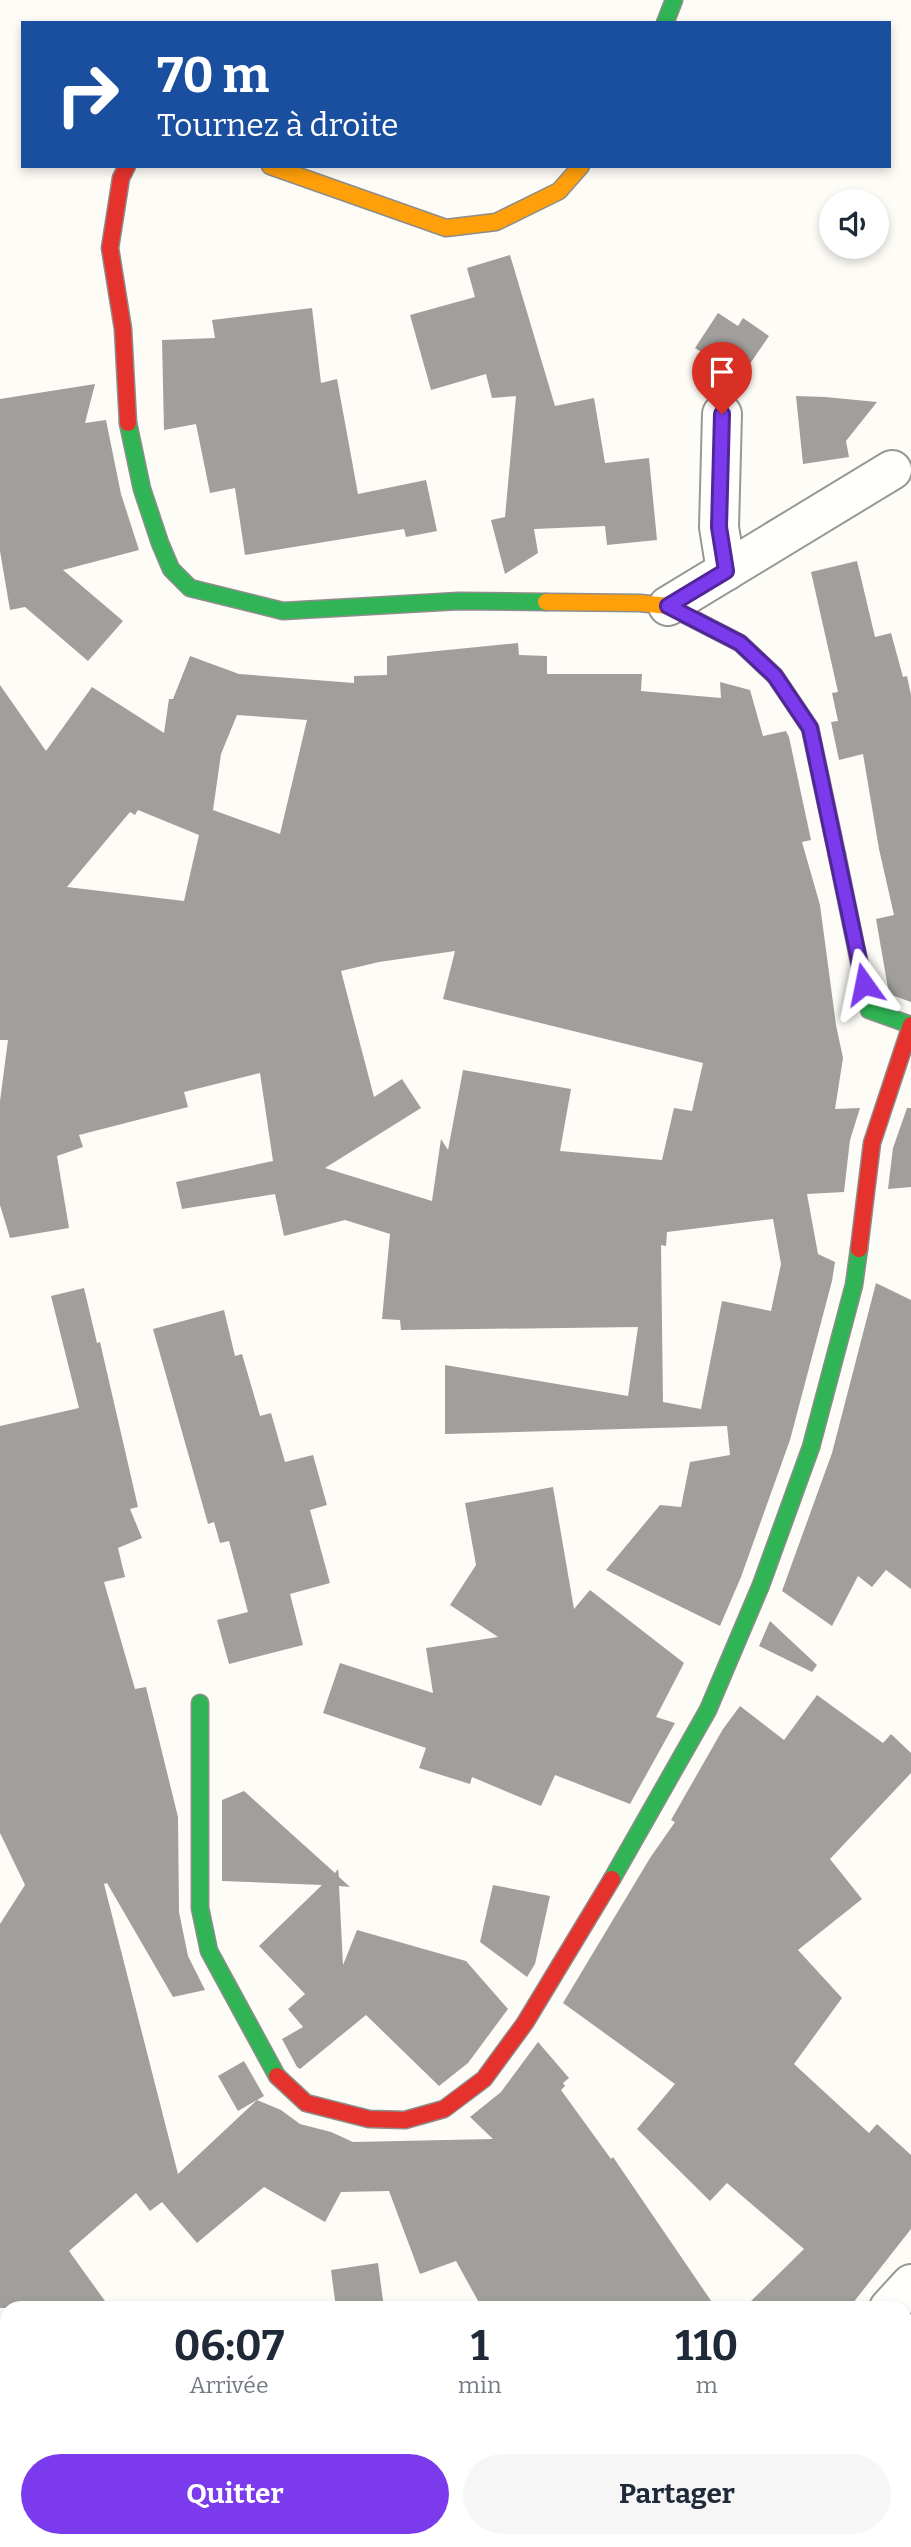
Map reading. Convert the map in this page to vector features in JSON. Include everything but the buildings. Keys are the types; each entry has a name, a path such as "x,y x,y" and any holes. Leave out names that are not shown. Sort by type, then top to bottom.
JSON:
{"street":[{"path":"666,21 674,0"},
{"path":"126,168 121,178 110,248 123,329 128,429 142,489 160,543 172,569 190,588 283,611 459,601 640,603 668,606 740,643 775,676 810,728 869,1010 911,1025 872,1143 854,1285 811,1447 761,1585 708,1710 619,1868 526,2022 484,2079 444,2109 405,2120 369,2119 306,2103 280,2081 209,1951 204,1930 200,1908 199,1868 200,1703"},
{"path":"276,168 446,228 496,222 559,191 579,168"},
{"path":"722,414 719,527 726,571"},
{"path":"668,606 892,470"},
{"path":"895,2301 911,2284"}],"traffic: fast":[{"path":"666,21 674,0"},
{"path":"128,423 142,489 160,543 171,569 190,588 283,611 459,601 546,602"},
{"path":"837,855 869,1010 911,1025"},
{"path":"612,1879 708,1710 761,1585 811,1447 854,1285 859,1249"},
{"path":"200,1703 200,1908 209,1951 277,2076"}],"traffic: slow":[{"path":"276,168 446,228 496,222 559,191 579,168"},
{"path":"546,602 668,606 740,643 775,676 810,728 837,855"}],"traffic: jam":[{"path":"126,168 121,178 110,248 123,329 128,423"},
{"path":"859,1249 872,1143 911,1025"},
{"path":"277,2076 306,2103 369,2119 405,2120 444,2109 484,2079 525,2023 612,1879"}],"route":[{"path":"722,414 719,527 726,571 668,606 740,643 775,676 810,728 864,984"}]}
